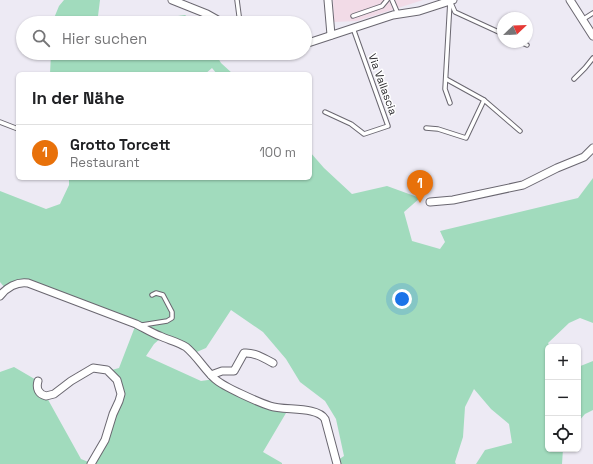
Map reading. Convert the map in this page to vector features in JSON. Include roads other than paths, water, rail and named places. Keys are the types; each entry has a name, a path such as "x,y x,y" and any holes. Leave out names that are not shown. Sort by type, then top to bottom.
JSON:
{"street":[{"path":"172,0 211,16"},
{"path":"328,0 331,35"},
{"path":"312,42 352,27 398,14 419,10 451,0"},
{"path":"570,0 593,36"},
{"path":"430,202 452,200 523,185 557,168 584,157 593,148"},
{"path":"0,296 9,288 22,283 28,283 139,325 150,332 186,348 211,375 224,384 272,407 313,412 322,415 329,431 337,464"},
{"path":"211,375 222,371 234,371 244,353 255,354 273,363"},
{"path":"38,381 37,387 39,392 46,396 54,394 71,381 93,368 107,370 117,380 120,394 119,401 113,414 105,440 90,464"}],"lane":[{"path":"237,0 239,16"},
{"path":"353,16 382,6 388,0"},
{"path":"392,0 398,14"},
{"path":"451,0 455,12 497,31"},
{"path":"450,103 445,89 451,0"},
{"path":"582,20 593,13"},
{"name":"Via Vallascia","path":"325,112 351,124 364,134 388,126 352,27"},
{"path":"574,79 593,58"},
{"path":"446,79 484,100 520,131"},
{"path":"426,128 438,129 466,138 484,100"},
{"path":"0,122 16,128"},
{"path":"139,325 167,321 172,318 172,312 163,295 159,293 152,295"}],"place":[{"name":"Grotto Torcett","path":"420,203"}]}
